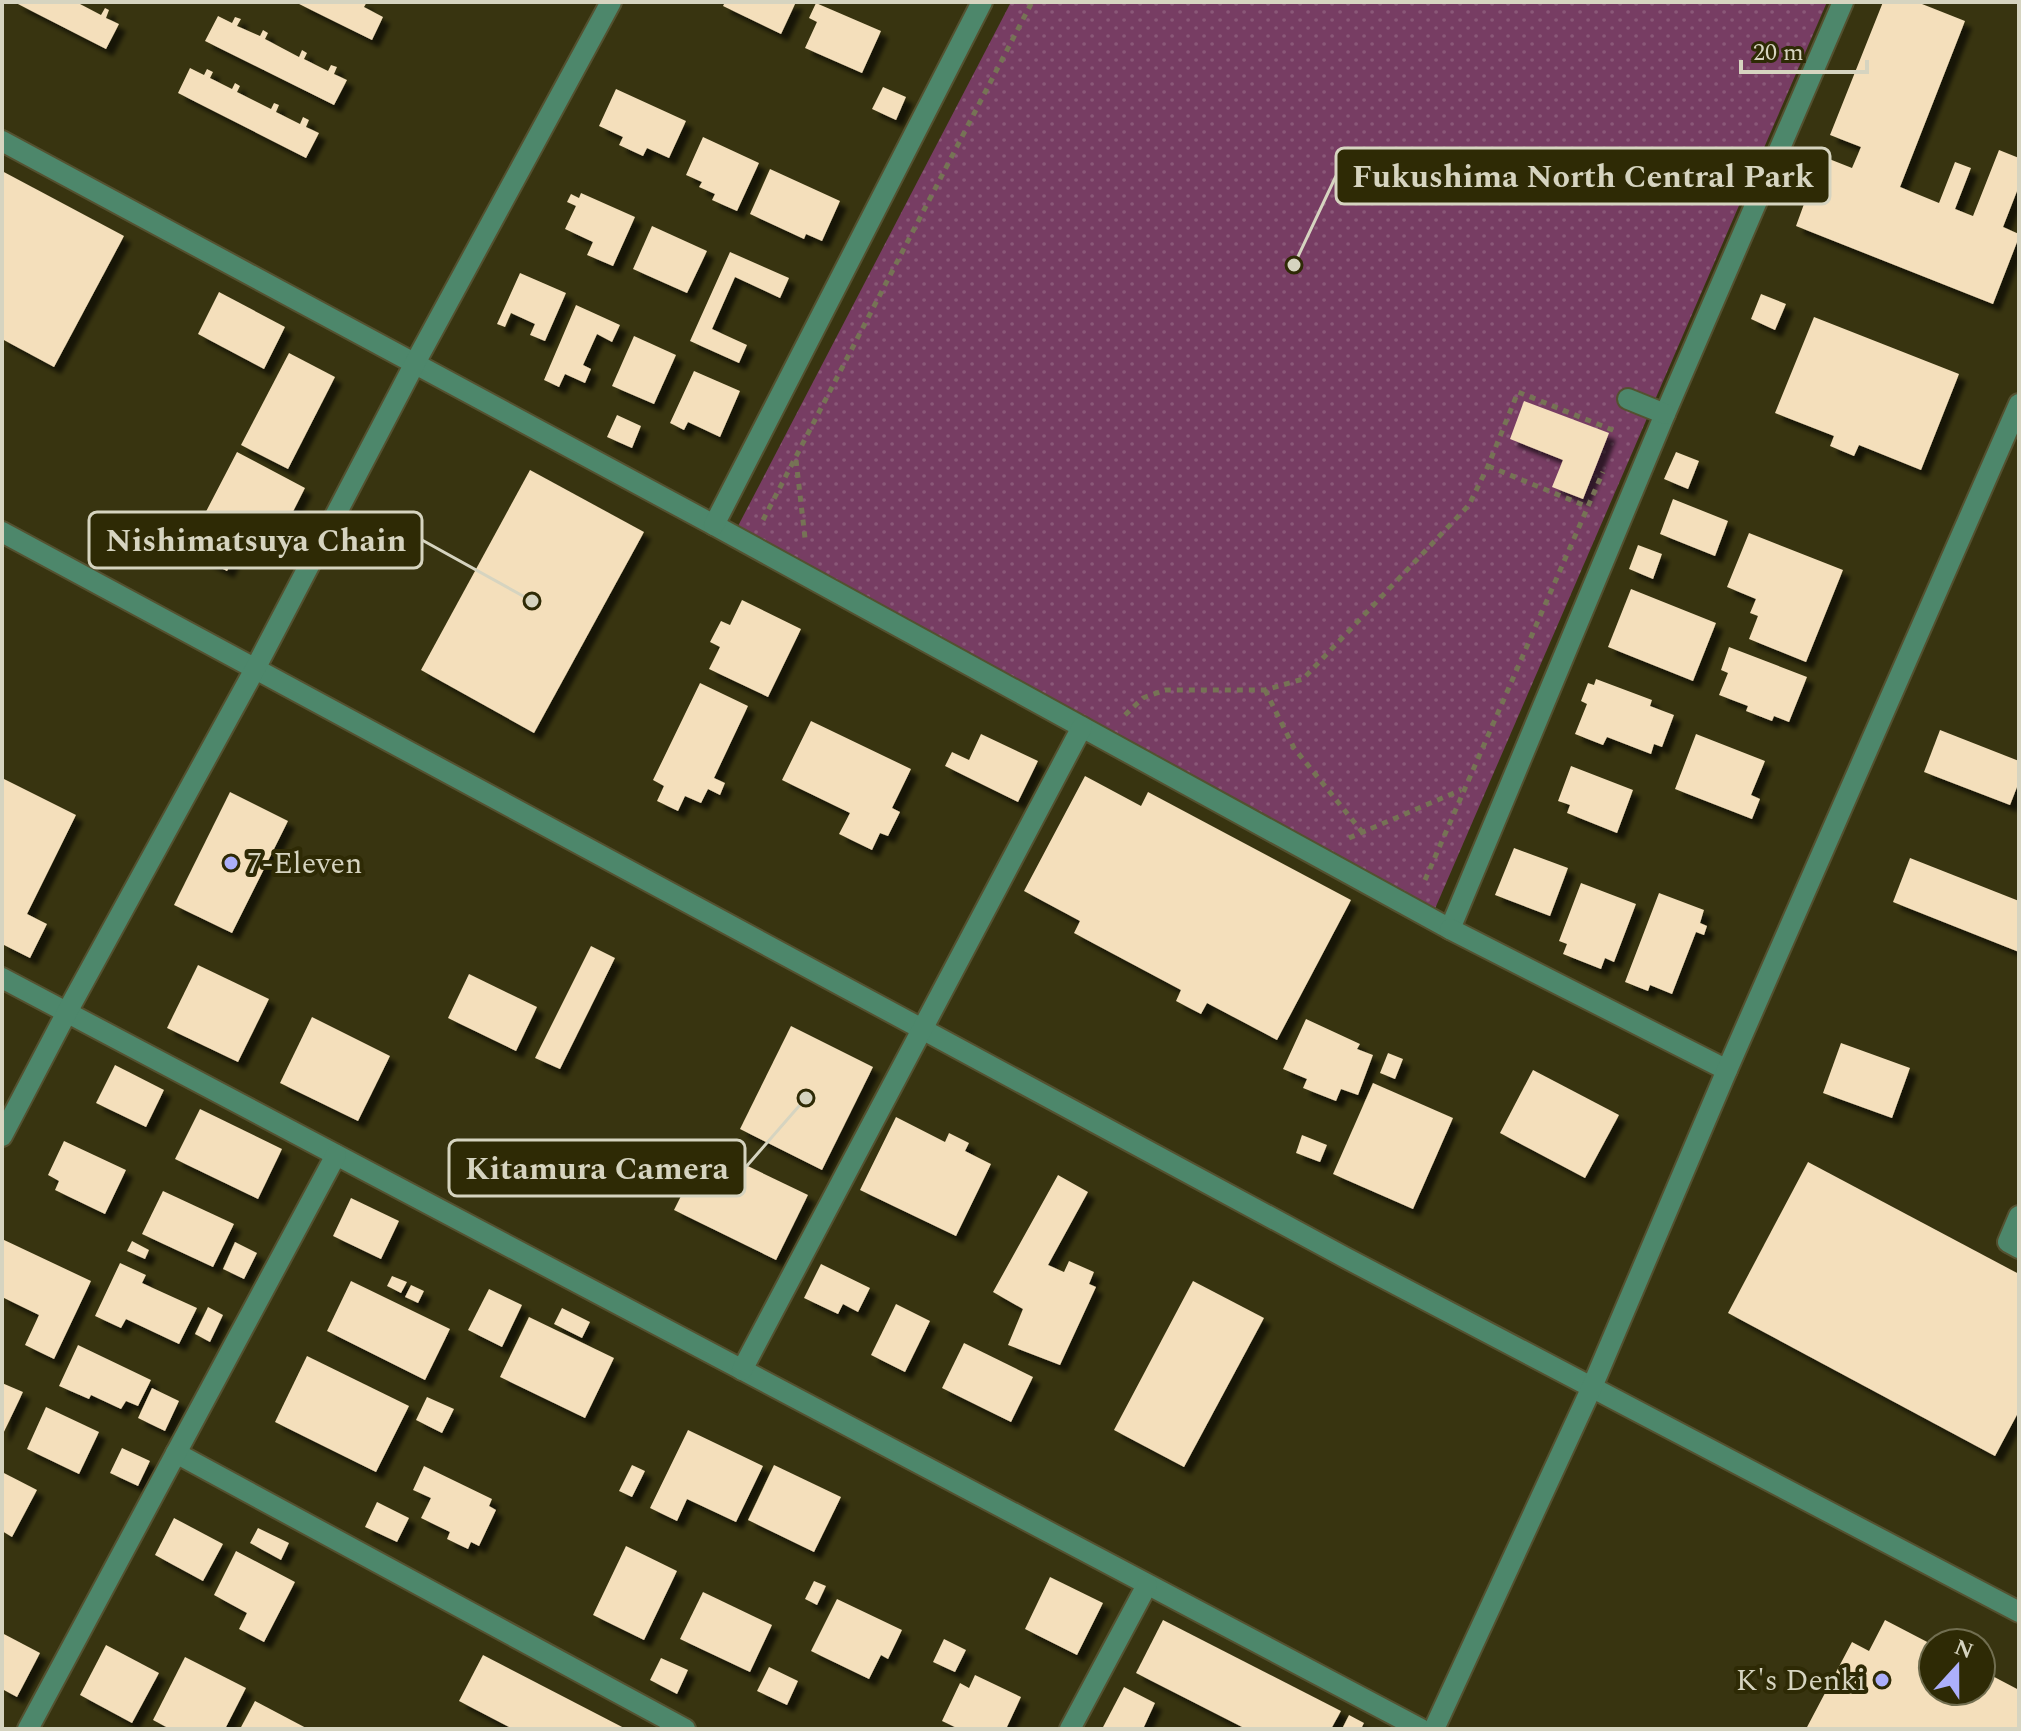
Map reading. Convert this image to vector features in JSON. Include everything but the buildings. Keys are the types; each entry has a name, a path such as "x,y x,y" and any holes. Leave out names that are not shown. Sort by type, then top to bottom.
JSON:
{"street":[{"path":"2,1136 611,2"},
{"path":"714,525 982,2"},
{"path":"1450,929 1665,414 1843,2"},
{"path":"2,141 714,525 1450,929 1727,1070"},
{"path":"1628,399 1665,414"},
{"path":"1434,1729 1592,1387 1727,1070 2019,404"},
{"path":"2,532 1346,1258 2019,1612"},
{"path":"742,1370 1082,727"},
{"path":"2,978 1421,1729"},
{"path":"28,1729 336,1155"},
{"path":"2019,1216 2008,1242 2019,1248"},
{"path":"176,1453 685,1729"},
{"path":"1070,1729 1147,1585"}],"path":[{"path":"773,527 762,522 1032,2"},
{"path":"1122,718 1143,698 1165,690 1265,690 1303,679 1469,505 1518,392 1575,411 1620,433"},
{"path":"794,537 805,543 795,457"},
{"path":"1488,466 1588,507"},
{"path":"1265,690 1294,748 1363,833"},
{"path":"1357,848 1344,841 1462,790 1423,885"}],"shaded area":[{"path":"1011,2 1827,2 1434,911 737,528"}],"place":[{"name":"Fukushima North Central Park","path":"1294,265"},
{"name":"Nishimatsuya Chain","path":"532,601"},
{"name":"7-Eleven","path":"231,863"},
{"name":"Kitamura Camera","path":"806,1098"},
{"name":"K's Denki","path":"1882,1680"}]}
